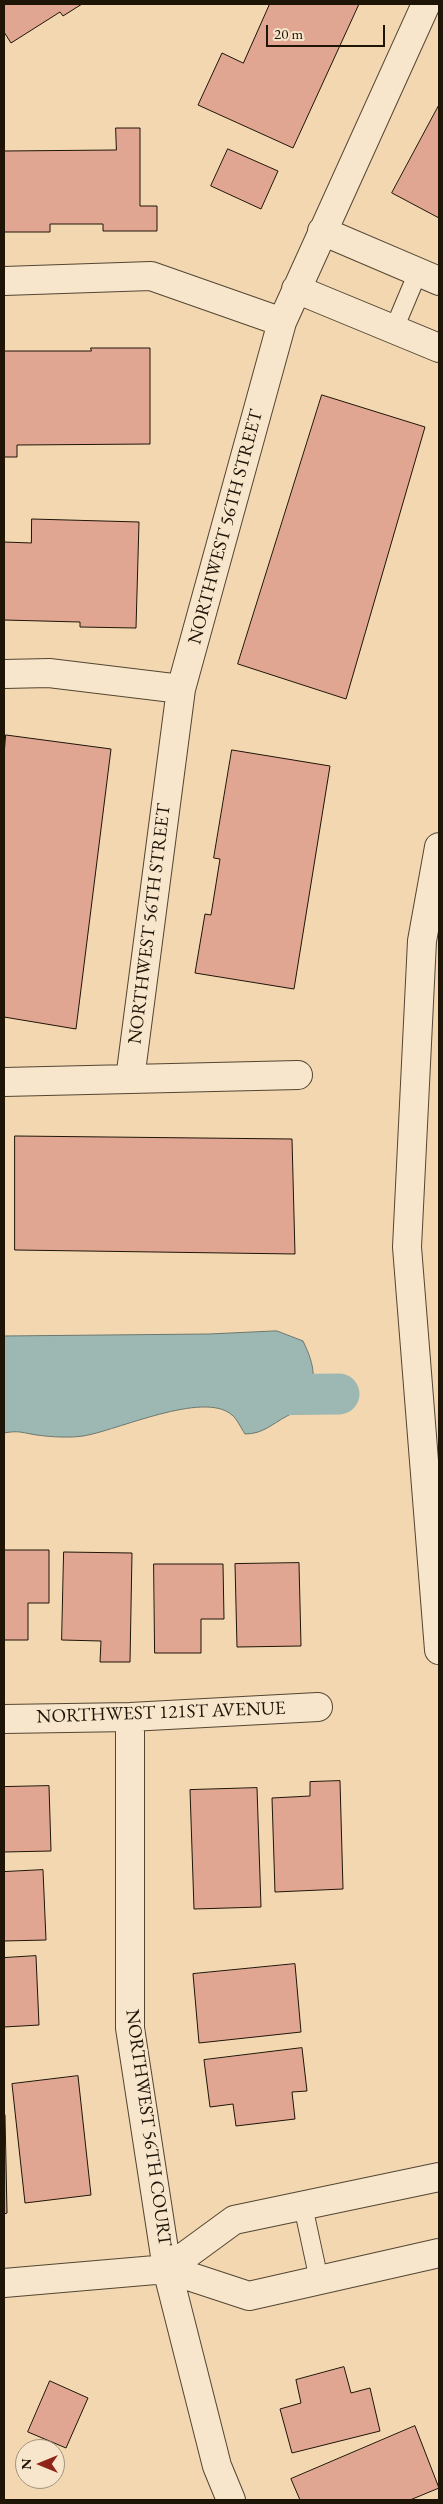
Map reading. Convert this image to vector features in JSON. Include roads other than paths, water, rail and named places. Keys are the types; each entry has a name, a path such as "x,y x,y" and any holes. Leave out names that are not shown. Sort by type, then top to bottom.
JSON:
{"street":[{"name":"NORTHWEST 56TH STREET","path":"130,1079 181,688 282,322 426,4"},
{"path":"322,231 429,276"},
{"path":"4,280 151,276 282,322"},
{"path":"296,289 439,348"},
{"path":"4,674 49,673 181,688"},
{"path":"439,847 422,941 407,1247 439,1650"},
{"path":"4,1082 298,1075"},
{"name":"NORTHWEST 121ST AVENUE","path":"4,1719 130,1717 318,1707"},
{"name":"NORTHWEST 56TH COURT","path":"130,1717 130,2028 167,2268 216,2466 231,2500"},
{"path":"167,2268 234,2220 439,2177"},
{"path":"4,2283 167,2268 250,2296 439,2253"}],"lane":[{"path":"394,329 429,276"},
{"path":"303,2206 319,2280"}],"water":[{"path":"277,1331 303,1341 313,1373 309,1406 257,1432 245,1434 232,1415 219,1409 202,1407 159,1414 83,1436 60,1437 17,1432 4,1433 4,1336 209,1334"}],"waterway":[{"path":"256,1395 339,1394"}]}
